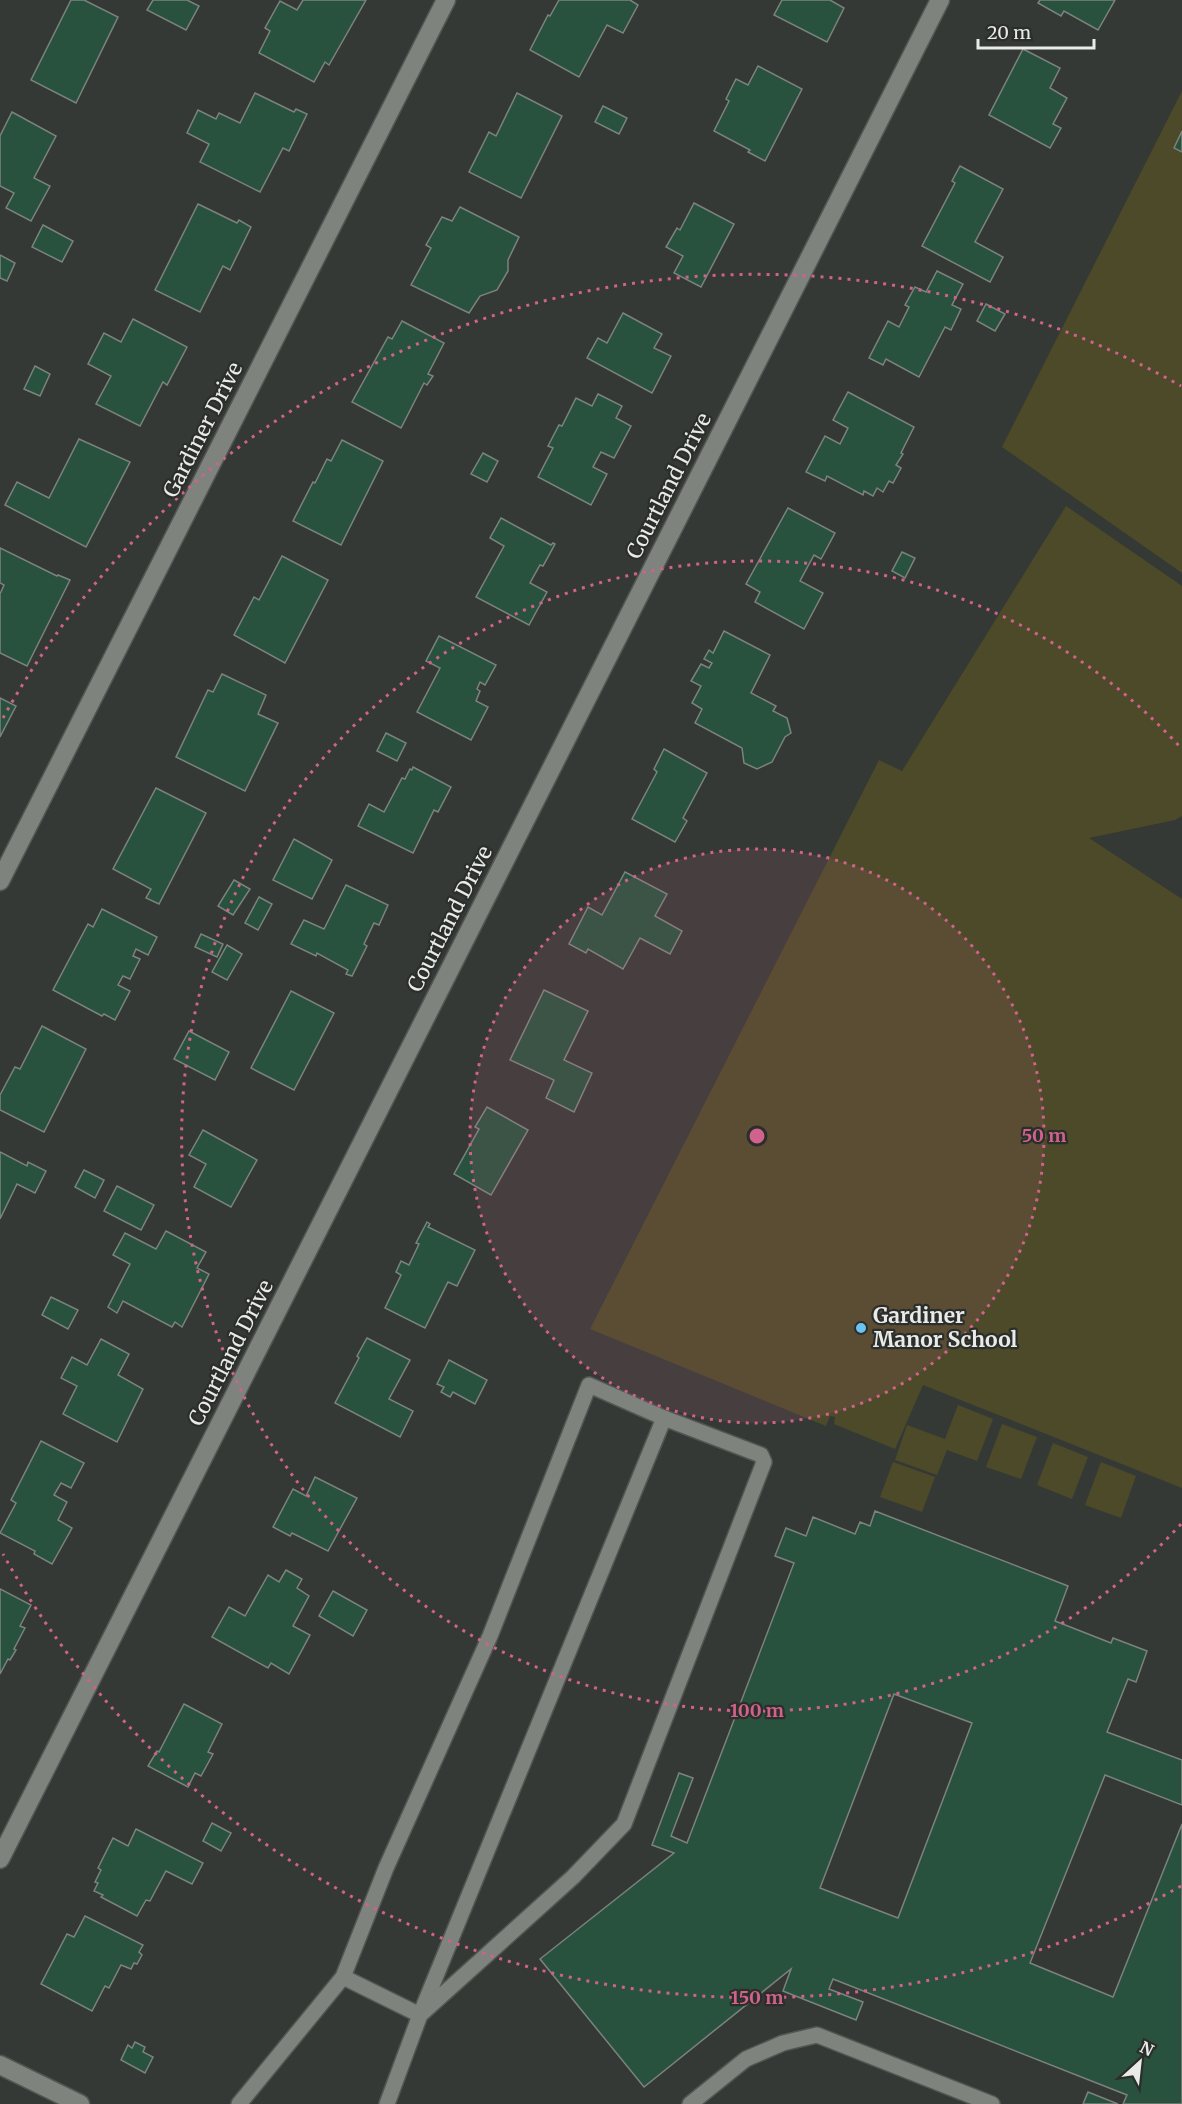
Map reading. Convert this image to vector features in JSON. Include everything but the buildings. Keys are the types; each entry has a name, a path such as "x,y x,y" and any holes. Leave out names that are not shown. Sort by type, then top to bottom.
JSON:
{"street":[{"name":"Gardiner Drive","path":"0,881 446,0"},
{"name":"Courtland Drive","path":"0,1859 940,0"},
{"path":"0,2065 80,2104"}],"lane":[{"path":"239,2104 343,1977 386,1868 490,1636 589,1385 664,1418 761,1455 765,1462 624,1824 573,1877 420,2015"},
{"path":"387,2104 420,2015 664,1418"},
{"path":"343,1977 420,2015"},
{"path":"690,2104 746,2059 783,2043 817,2035 992,2104"}],"shaded area":[{"path":"1182,91 1182,573 1002,447"},
{"path":"1066,506 1182,586 1182,816 1175,820 1089,838 1182,899 1182,1488 923,1385 895,1449 834,1424 835,1417 830,1416 826,1426 590,1329 879,760 902,771"},
{"path":"958,1405 993,1419 977,1461 947,1450 937,1475 895,1460 907,1425 945,1439"},
{"path":"1002,1424 1037,1437 1021,1479 986,1467"},
{"path":"1053,1443 1088,1457 1072,1499 1037,1485"},
{"path":"893,1462 935,1477 922,1512 880,1497"},
{"path":"1101,1462 1136,1476 1121,1518 1085,1505"}],"place":[{"name":"Gardiner Manor School","path":"861,1328"}]}
